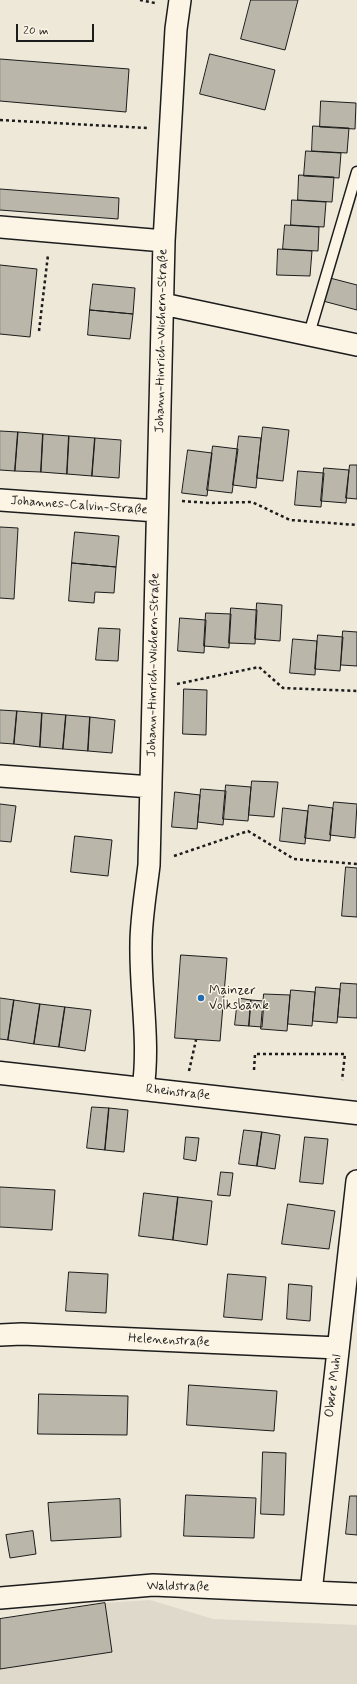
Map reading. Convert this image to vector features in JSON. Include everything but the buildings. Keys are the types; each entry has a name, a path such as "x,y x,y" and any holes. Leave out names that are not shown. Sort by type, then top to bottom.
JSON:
{"main road":[{"name":"Rheinstraße","path":"0,1073 357,1113"}],"street":[{"name":"Johann-Hinrich-Wichern-Straße","path":"143,1089 145,1063 144,999 140,944 149,865 164,241 176,29 180,0"},
{"name":"Johann-Hinrich-Wichern-Straße","path":"0,227 164,241"},
{"path":"163,304 357,345"},
{"name":"Johannes-Calvin-Straße","path":"0,500 158,505"},
{"path":"0,776 151,787"},
{"name":"Obere Muhl","path":"311,1592 357,1181"},
{"name":"Helenenstraße","path":"0,1335 338,1348"},
{"name":"Waldstraße","path":"0,1598 153,1585 357,1594"}],"lane":[{"path":"309,334 357,172"}],"path":[{"path":"0,120 171,130"},
{"path":"40,331 50,231"},
{"path":"158,505 252,502 290,520 357,525"},
{"path":"153,688 259,667 283,688 357,691"},
{"path":"149,865 248,831 294,859 357,864"},
{"path":"187,1075 196,1040"},
{"path":"254,1070 255,1054 344,1054 342,1080"}],"shaded area":[{"path":"150,1600 213,1619 357,1625 357,1684 0,1684 0,1619 105,1603"}],"place":[{"name":"Mainzer Volksbank","path":"201,998"}]}
